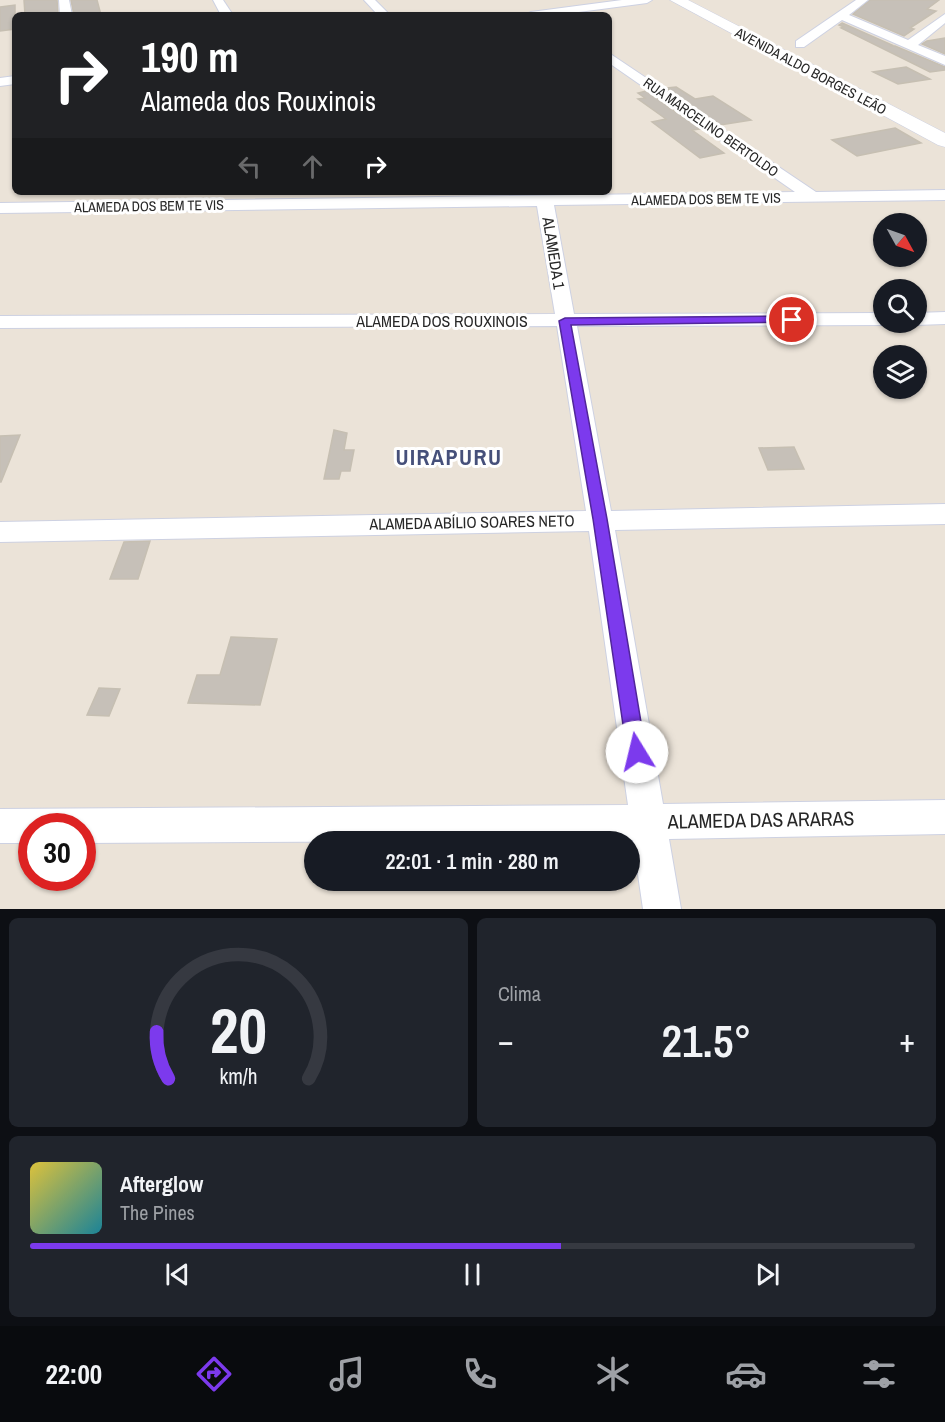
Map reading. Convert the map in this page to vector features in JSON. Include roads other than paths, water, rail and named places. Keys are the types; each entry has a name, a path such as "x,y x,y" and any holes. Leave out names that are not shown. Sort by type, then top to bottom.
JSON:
{"street":[{"path":"369,0 381,12"},
{"path":"526,0 544,12"},
{"path":"561,12 647,0"},
{"name":"AVENIDA ALDO BORGES LEÃO","path":"677,0 945,141"},
{"path":"794,40 841,15 863,0"},
{"path":"708,16 734,14"},
{"path":"841,15 945,61"},
{"path":"910,45 944,18"},
{"path":"740,33 740,28 756,25"},
{"name":"AVENIDA ALDO BORGES LEÃO","path":"794,40 821,54"},
{"name":"RUA MARCELINO BERTOLDO","path":"612,59 813,197"},
{"name":"ALAMEDA DOS BEM TE VIS","path":"0,208 86,200 945,195"},
{"name":"ALAMEDA 1","path":"556,198 565,321 600,519 662,909"},
{"path":"927,319 945,318"},
{"name":"ALAMEDA DOS ROUXINOIS","path":"0,322 873,319"},
{"name":"ALAMEDA ABÍLIO SOARES NETO","path":"0,532 945,514"},
{"name":"ALAMEDA DAS ARARAS","path":"0,826 648,822 945,817"}],"district":[{"name":"UIRAPURU","path":"449,457"}]}
